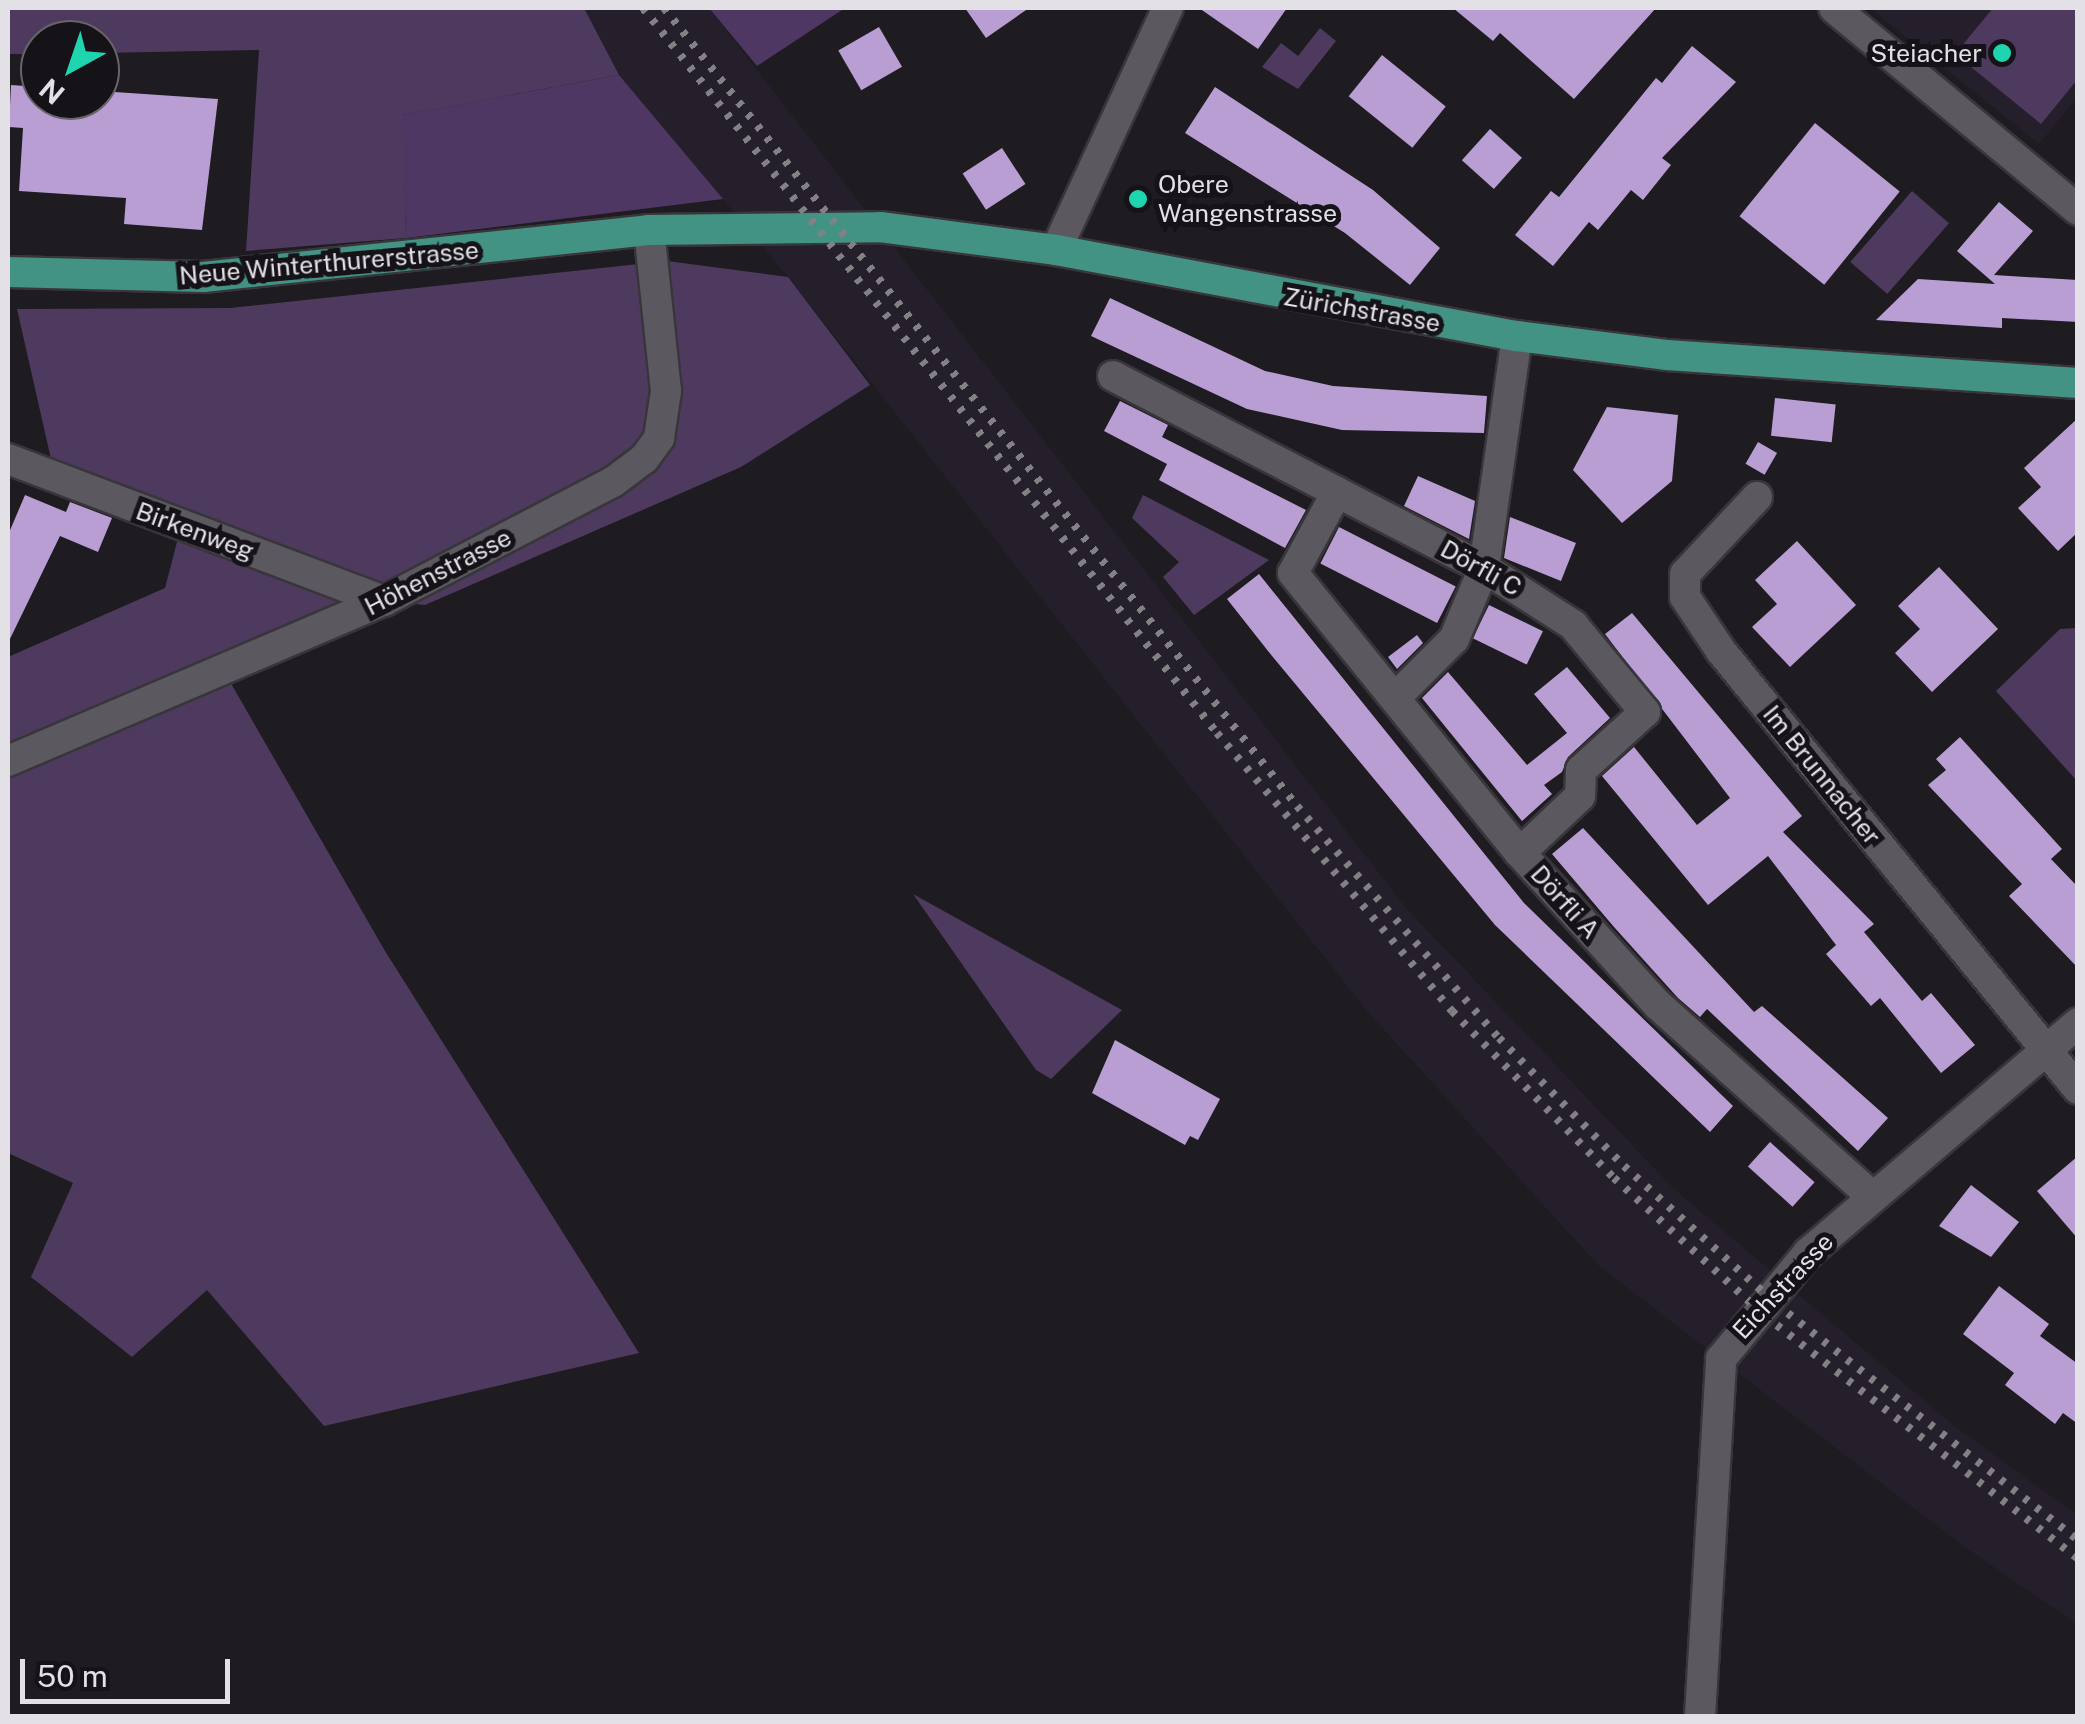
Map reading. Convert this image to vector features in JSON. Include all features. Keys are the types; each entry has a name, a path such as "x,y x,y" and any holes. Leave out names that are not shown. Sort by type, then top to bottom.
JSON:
{"main road":[{"name":"Zürichstrasse","path":"649,230 880,227 1056,250 1517,336 1667,355 2078,382"},
{"name":"Neue Winterthurerstrasse","path":"8,272 202,277 649,230"}],"street":[{"path":"1056,250 1168,8"},
{"path":"1834,8 2078,210"},
{"name":"Höhenstrasse","path":"8,761 384,601 613,482 644,459 659,438 666,391 649,230"},
{"path":"1396,697 1454,640 1484,568 1517,336"},
{"name":"Dörfli C","path":"1112,376 1484,568 1573,625 1645,712 1582,770 1580,796 1520,853"},
{"name":"Birkenweg","path":"8,459 384,601"},
{"name":"Dörfli A","path":"1337,492 1293,572 1520,853 1658,1006 1873,1197"},
{"name":"Im Brunnacher","path":"1757,497 1686,574 1685,597 1721,651 2078,1089"},
{"name":"Eichstrasse","path":"1700,1716 1720,1359 1808,1253 2078,1022"}],"shaded area":[{"path":"8,8 584,8 619,75 403,115 406,238 246,251 259,50 120,53 120,20 20,20 20,54 8,54"},
{"path":"584,8 709,8 1406,908 1674,1189 1953,1425 2077,1515 2077,1624 1959,1543 1598,1265 1366,1010 788,277 619,75"},
{"path":"709,8 845,8 757,66"},
{"name":"Steiacher","path":"1870,8 2077,8 2077,98 2039,144"},
{"path":"1993,8 2077,8 2077,80 2041,124 1955,54"},
{"path":"1320,28 1336,41 1298,89 1262,67 1281,43 1298,56"},
{"path":"619,75 723,199 406,238 402,115"},
{"path":"1912,191 1949,223 1887,294 1850,262"},
{"path":"667,261 788,277 870,385 741,467 425,605 383,601 8,749 8,657 165,588 184,515 53,468 17,309 230,308"},
{"path":"1143,495 1269,560 1194,615 1163,577 1179,562 1132,518"},
{"path":"2078,628 2077,781 1996,691 2060,629"},
{"path":"229,680 385,951 639,1353 324,1426 207,1290 132,1357 31,1277 73,1183 8,1153 8,775"},
{"path":"913,894 1122,1010 1051,1079 1036,1070"}],"building":[{"path":"965,8 1029,8 986,38"},
{"path":"1199,8 1287,8 1258,49"},
{"path":"1453,8 1656,8 1574,99 1500,33 1493,41"},
{"path":"879,27 902,67 861,90 838,50"},
{"path":"1692,46 1736,82 1662,158 1671,165 1643,200 1631,190 1598,230 1589,222 1553,266 1515,235 1551,191 1559,197 1656,78 1662,83"},
{"path":"1382,55 1446,107 1412,148 1349,96"},
{"path":"11,85 20,86 20,120 120,120 120,92 218,99 202,230 124,224 126,198 19,191 23,128 9,127"},
{"path":"1215,87 1373,190 1440,248 1410,285 1345,233 1185,133"},
{"path":"1815,123 1900,192 1824,285 1739,216"},
{"path":"1490,129 1522,158 1494,189 1462,160"},
{"path":"1002,148 1025,184 986,210 963,174"},
{"path":"1999,202 2033,231 1994,275 2078,280 2078,322 2002,318 2002,328 1876,320 1918,279 1995,284 1957,251"},
{"path":"1110,298 1265,371 1333,386 1487,396 1484,433 1342,430 1247,409 1091,336"},
{"path":"1775,398 1836,404 1832,442 1771,436"},
{"path":"1120,401 1168,425 1162,437 1306,510 1285,548 1159,480 1167,464 1104,431"},
{"path":"1607,407 1678,415 1672,481 1622,523 1573,470"},
{"path":"2078,418 2078,532 2058,551 2018,508 2041,487 2024,468"},
{"path":"1758,442 1777,453 1765,475 1746,464"},
{"path":"1418,476 1475,501 1469,539 1404,506"},
{"path":"25,495 66,512 70,502 112,518 98,552 60,536 8,643 8,535"},
{"path":"1510,517 1576,543 1561,581 1504,558"},
{"path":"1339,527 1456,586 1437,623 1320,564"},
{"path":"1797,541 1856,605 1790,667 1752,627 1777,604 1755,580"},
{"path":"1939,567 1998,629 1932,692 1895,653 1920,629 1898,606"},
{"path":"1259,574 1524,903 1733,1106 1710,1132 1495,925 1268,651 1227,599"},
{"path":"1489,605 1543,631 1527,665 1473,638"},
{"path":"1632,613 1802,816 1783,832 1874,924 1864,932 1922,1001 1931,993 1975,1045 1941,1073 1880,998 1871,1006 1826,954 1836,945 1768,856 1708,905 1602,776 1634,747 1697,825 1730,798 1605,634"},
{"path":"1417,635 1423,643 1397,669 1388,657"},
{"path":"1567,667 1610,718 1568,757 1562,772 1544,785 1552,794 1522,821 1422,698 1448,672 1527,765 1567,733 1534,694"},
{"path":"1960,737 2062,849 2051,859 2078,887 2078,968 2009,896 2022,884 1928,785 1946,770 1936,759"},
{"path":"1583,828 1754,1012 1762,1006 1888,1118 1858,1151 1707,1009 1700,1017 1678,998 1614,927 1552,854"},
{"path":"1115,1040 1220,1099 1198,1140 1190,1136 1185,1145 1092,1093"},
{"path":"1770,1142 1815,1182 1793,1207 1748,1167"},
{"path":"2078,1156 2078,1239 2037,1191"},
{"path":"1971,1185 2019,1222 1991,1257 1939,1226"},
{"path":"1999,1286 2049,1324 2040,1336 2078,1364 2078,1424 2063,1413 2055,1424 2005,1385 2014,1373 1963,1334"}],"railway":[{"path":"643,8 1217,733 1452,1011 1614,1178 1765,1316 2078,1559"},
{"path":"664,8 1297,806 1499,1038 1624,1166 1776,1304 2078,1540"}],"place":[{"name":"Steiacher","path":"2002,53"},
{"name":"Obere Wangenstrasse","path":"1138,199"}]}
